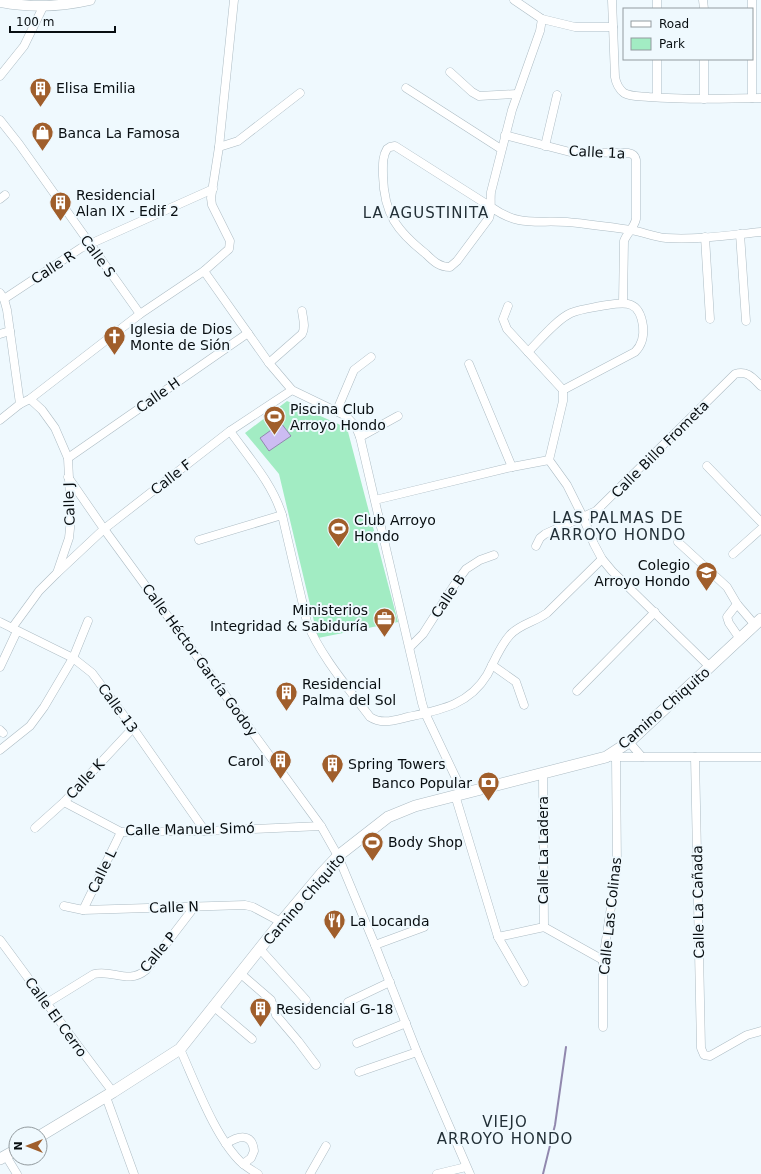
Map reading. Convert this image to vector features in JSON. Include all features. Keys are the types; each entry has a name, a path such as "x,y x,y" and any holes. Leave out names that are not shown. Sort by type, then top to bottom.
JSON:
{"main road":[{"name":"Camino Chiquito","path":"48,1131 110,1095 180,1049 322,873 338,856 388,816 415,806 459,794 611,757 710,668 758,622"}],"street":[{"path":"0,2 43,7 73,4 90,0"},
{"path":"0,420 20,404 30,399 140,314 204,271 229,249 230,241 212,205 211,198 219,148 234,0"},
{"path":"514,0 542,19 575,27 613,28"},
{"path":"612,0 614,70 616,84 624,92 630,95 657,97 704,99 761,98"},
{"path":"752,0 757,37 752,98"},
{"path":"0,76 24,46 43,7"},
{"path":"542,19 540,32 517,94 501,149 491,192 491,207 489,218 458,261 450,267 438,265 408,240 396,226 388,211 385,196 383,159 387,149 395,146 491,207 502,215 511,219 525,222 566,222 632,230 666,238 705,237 761,232"},
{"path":"657,60 657,97"},
{"path":"704,60 704,99"},
{"path":"450,72 472,92 479,96 517,94"},
{"path":"406,88 501,149"},
{"path":"219,148 238,141 300,93"},
{"path":"545,146 557,95"},
{"name":"Calle S","path":"0,120 19,144 140,314"},
{"name":"Calle 1a","path":"505,135 545,146 579,153 634,154 636,160 636,219 635,225 624,241 622,302"},
{"name":"Calle R","path":"2,296 89,244 213,189"},
{"path":"740,234 746,321"},
{"path":"705,237 710,319"},
{"path":"204,271 269,363 292,390 337,410 346,416 356,427 360,437 425,713 459,794 498,937 524,982"},
{"path":"2,296 7,310 20,404"},
{"path":"528,352 559,321 569,314 581,309 622,302 631,305 640,314 643,330 639,348 631,355 563,390"},
{"path":"508,306 503,316 505,326 563,390 563,401 549,460 567,486 602,559 612,571 710,668"},
{"path":"269,363 302,334 304,330 302,311"},
{"path":"0,334 10,331"},
{"name":"Calle H","path":"68,458 248,333"},
{"path":"337,410 354,370 371,357"},
{"path":"469,364 512,467"},
{"name":"Calle Billo Frometa","path":"536,546 540,538 545,534 596,511 736,374 746,373 761,386"},
{"name":"Calle F","path":"57,573 104,529 230,431 292,390"},
{"name":"Calle J","path":"0,667 15,629 39,591 57,573 69,538 71,519 68,458 55,428 42,410 30,399"},
{"path":"360,437 398,416"},
{"path":"230,431 271,489 277,500 282,515 307,622 311,632 324,653 370,717 380,722 390,722 462,701 477,688 504,643 514,632 547,613 602,559"},
{"path":"375,500 512,467 549,460"},
{"path":"707,466 761,522"},
{"name":"Calle Héctor García Godoy","path":"68,477 104,529 322,826 338,856 417,1052 468,1170"},
{"path":"199,540 282,515"},
{"path":"733,554 761,529"},
{"path":"678,542 727,587 736,604 758,622"},
{"name":"Calle B","path":"410,647 423,634 451,589 466,569 480,560 494,555"},
{"path":"736,604 728,618 729,623 740,639"},
{"path":"577,691 655,612"},
{"path":"0,750 30,726 44,707 73,658 88,621"},
{"name":"Calle 13","path":"0,622 73,658 92,673 133,728 205,831"},
{"path":"492,665 516,682 524,705"},
{"name":"Calle K","path":"35,828 64,802 133,728"},
{"path":"629,742 642,757"},
{"path":"611,757 761,757"},
{"name":"Calle Las Colinas","path":"603,1027 603,960 617,867 611,757"},
{"name":"Calle La Cañada","path":"695,757 701,1048 704,1055 710,1056 747,1035 761,1031"},
{"name":"Calle La Ladera","path":"543,774 544,927"},
{"name":"Calle Manuel Simó","path":"64,802 121,832 205,831 322,826"},
{"name":"Calle L","path":"83,910 121,832"},
{"name":"Calle N","path":"64,906 83,910 245,905 253,907 281,922"},
{"name":"Calle P","path":"47,1003 94,974 102,972 130,977 139,976 146,970 195,906"},
{"path":"375,945 424,927"},
{"path":"498,937 544,927 603,960"},
{"name":"Calle El Cerro","path":"0,940 47,1003 110,1095 134,1174"},
{"path":"260,949 306,1000"},
{"path":"241,974 271,1000 276,1016 298,1041 316,1065"},
{"path":"348,1002 390,982"},
{"path":"214,1006 252,1039"},
{"path":"357,1043 406,1023"},
{"path":"180,1049 204,1102 226,1144 243,1164 258,1174"},
{"path":"360,1072 417,1052"},
{"path":"226,1144 237,1137 248,1138 252,1142 254,1151 251,1158 243,1164"},
{"path":"310,1174 326,1146"},
{"path":"3,1158 17,1174"},
{"path":"437,1174 468,1170"}],"green space":[{"name":"Club Arroyo Hondo","path":"287,401 347,428 398,622 318,638 279,474 245,433"}],"shaded area":[{"name":"Piscina Club Arroyo Hondo","path":"281,423 291,436 269,451 260,438"}],"waterway":[{"path":"543,1174 555,1125 566,1047"}],"place":[{"name":"Elisa Emilia","path":"40,108"},
{"name":"Banca La Famosa","path":"43,152"},
{"name":"Residencial Alan IX - Edif 2","path":"60,222"},
{"name":"Iglesia de Dios Monte de Sión","path":"114,356"},
{"name":"Piscina Club Arroyo Hondo","path":"275,436"},
{"name":"Club Arroyo Hondo","path":"338,548"},
{"name":"Colegio Arroyo Hondo","path":"706,592"},
{"name":"Ministerios Integridad & Sabiduría","path":"384,638"},
{"name":"Residencial Palma del Sol","path":"287,712"},
{"name":"Carol","path":"280,780"},
{"name":"Spring Towers","path":"332,784"},
{"name":"Banco Popular","path":"488,802"},
{"name":"Body Shop","path":"373,862"},
{"name":"La Locanda","path":"334,940"},
{"name":"Residencial G-18","path":"260,1028"}],"district":[{"name":"LA AGUSTINITA","path":"426,213"},
{"name":"LAS PALMAS DE ARROYO HONDO","path":"618,526"},
{"name":"VIEJO ARROYO HONDO","path":"505,1130"}]}
